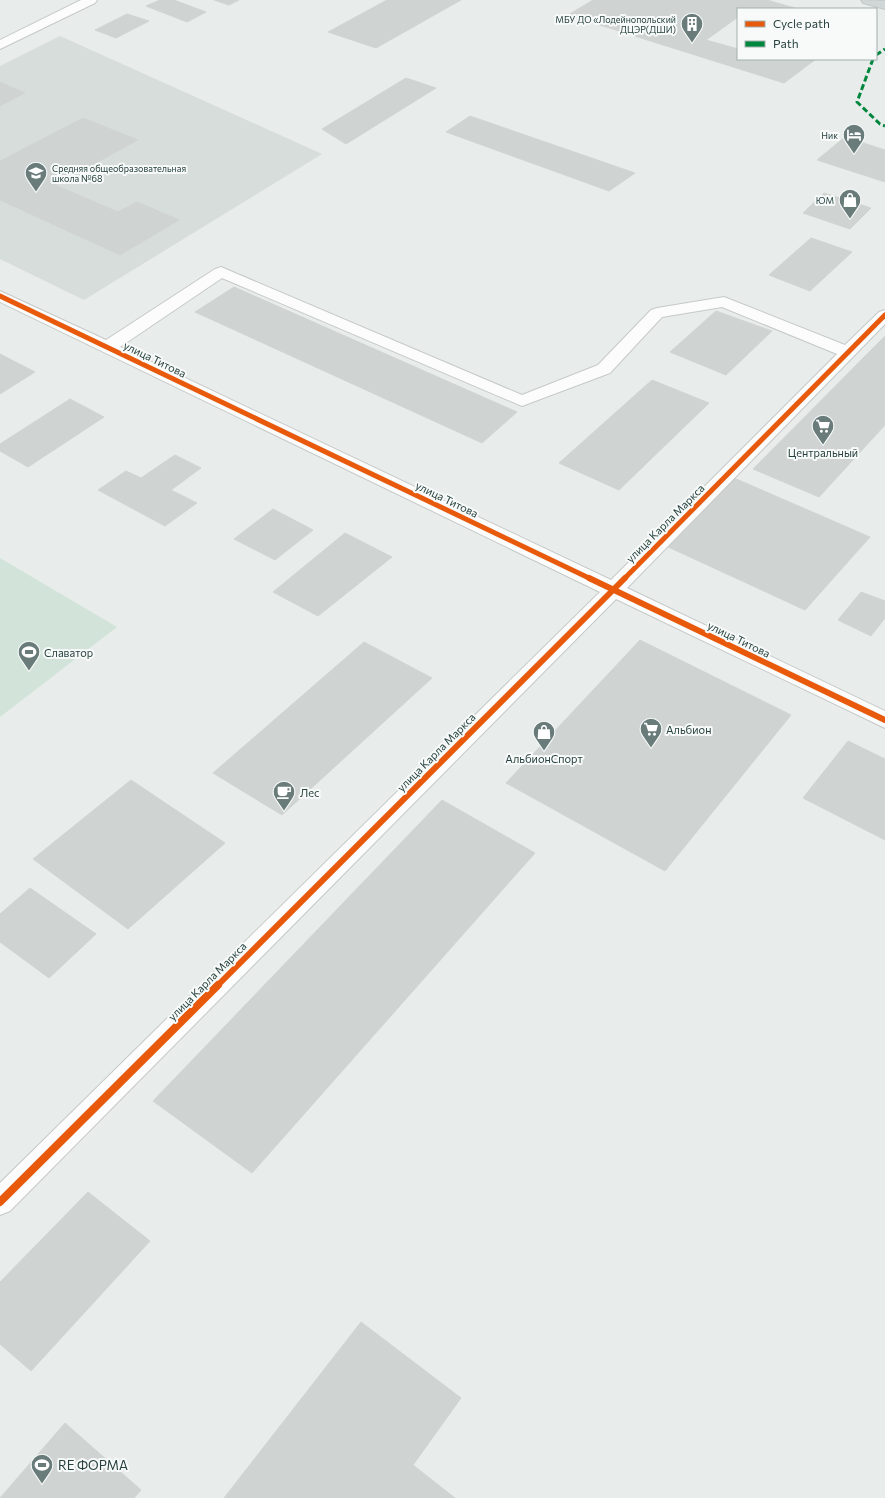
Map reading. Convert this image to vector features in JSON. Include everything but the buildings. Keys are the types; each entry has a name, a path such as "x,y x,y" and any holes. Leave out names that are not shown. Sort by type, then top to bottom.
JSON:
{"main road":[{"path":"867,0 885,5"}],"street":[{"path":"0,45 91,0"},
{"path":"108,347 221,272 522,401 604,369 657,313 724,302 847,352"},
{"name":"улица Титова","path":"0,296 885,720"},
{"name":"улица Карла Маркса","path":"0,1202 613,590 885,315"}],"shaded area":[{"path":"60,36 322,154 84,300 0,259 0,66"}],"green space":[{"name":"Славатор","path":"0,558 117,627 0,717"}],"marked path":[{"path":"877,54 885,49"},
{"path":"873,60 857,102 880,124 885,126"}],"cycle path":[{"path":"0,296 885,720"},
{"path":"0,1202 613,590 885,315"}],"place":[{"name":"МБУ ДО «Лодейнопольский ДЦЭР(ДШИ)","path":"692,44"},
{"name":"Ник","path":"854,154"},
{"name":"Средняя общеобразовательная школа №68","path":"36,192"},
{"name":"ЮМ","path":"850,220"},
{"name":"Центральный","path":"823,446"},
{"name":"Славатор","path":"29,672"},
{"name":"Альбион","path":"651,748"},
{"name":"АльбионСпорт","path":"544,752"},
{"name":"Лес","path":"284,812"},
{"name":"RE ФОРМА","path":"42,1484"}]}
